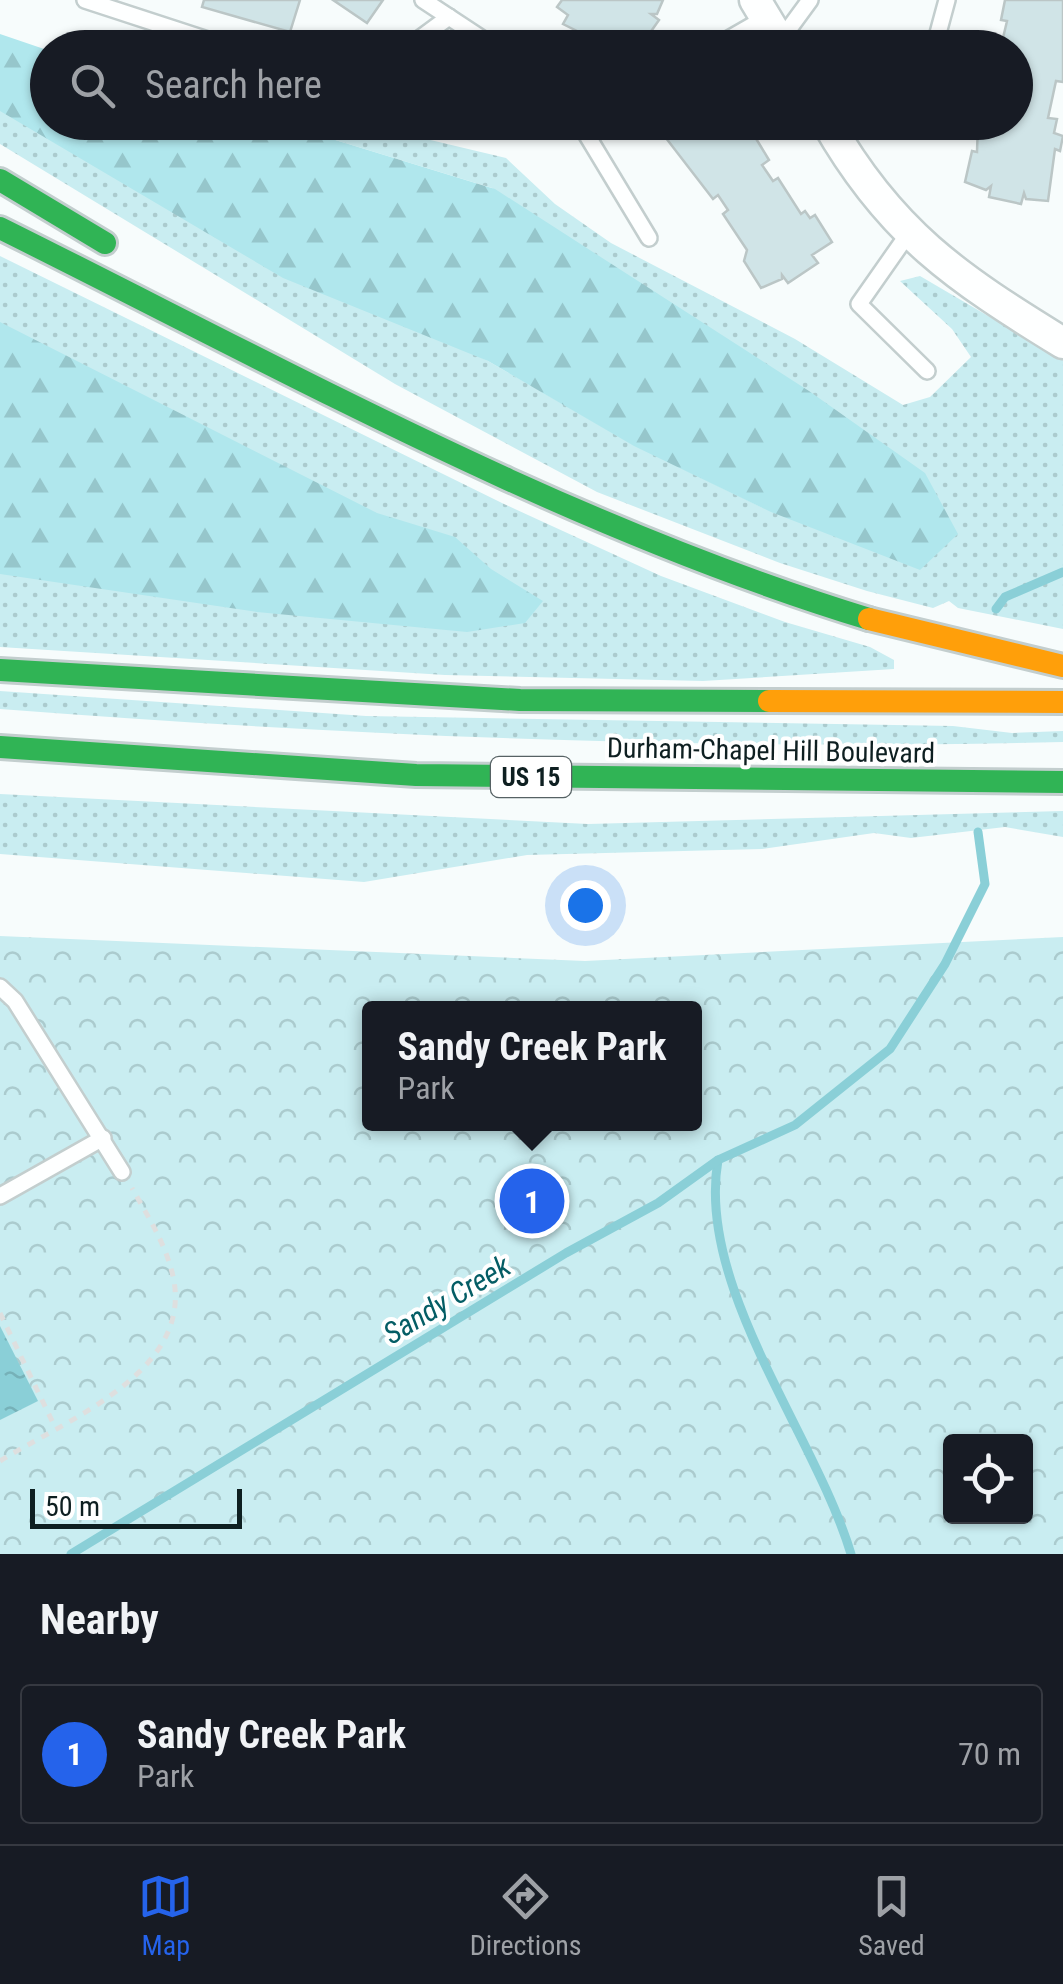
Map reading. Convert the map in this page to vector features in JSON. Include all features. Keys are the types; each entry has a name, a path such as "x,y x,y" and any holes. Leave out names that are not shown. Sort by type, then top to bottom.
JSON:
{"main road":[{"path":"0,180 126,256"},
{"path":"0,228 499,473 705,564 874,624 980,652 1063,666"},
{"path":"264,334 489,462 499,473"},
{"name":"Durham-Chapel Hill Boulevard","path":"0,670 520,700 1063,702"},
{"name":"Durham-Chapel Hill Boulevard","path":"0,747 416,775 1063,782"}],"street":[{"path":"837,140 908,234 991,300 1060,342"}],"lane":[{"path":"85,0 179,30"},
{"path":"138,16 150,0"},
{"path":"422,0 468,30"},
{"path":"772,26 810,0"},
{"path":"939,30 947,0"},
{"path":"433,30 450,18"},
{"path":"590,140 649,238"},
{"path":"908,234 858,304 928,372"},
{"path":"0,987 15,1001 122,1172"},
{"path":"0,1196 103,1138"}],"path":[{"path":"0,1461 140,1375 160,1352 176,1317 174,1274 162,1240 122,1172"},
{"path":"0,1313 55,1427"}],"green space":[{"path":"0,34 30,44 30,129 0,111"},
{"path":"0,110 30,125 30,140 58,140 488,361 632,444 763,508 492,188 335,140 430,140 506,158 555,204 611,243 795,339 903,405 930,397 971,357 952,329 900,281 920,276 1063,360 1063,629 958,608 949,601 933,608 867,591 780,563 597,492 395,384 0,144"},
{"path":"49,140 335,140 495,189 809,391 925,473 958,534 920,570 771,512 634,446 488,361 283,278"},
{"path":"0,256 504,504 661,576 785,622 870,647 894,660 894,669 703,681 445,675 0,647"},
{"path":"0,322 377,513 455,537 491,569 543,601 525,623 467,632 257,612 0,574"},
{"path":"0,691 366,716 953,726 1012,733 1063,731 1063,742 664,743 398,734 0,709"},
{"path":"0,794 588,824 1063,811 1063,837 1005,827 911,838 874,833 762,849 527,855 364,882 0,854"},
{"path":"0,936 585,961 1063,937 1063,1554 0,1554"}],"water":[{"path":"0,1326 38,1401 0,1420"}],"building":[{"path":"204,0 300,0 291,30 202,7"},
{"path":"333,0 383,0 367,23"},
{"path":"562,0 663,0 657,14 651,14 659,20 652,30 575,30 563,24 568,15 557,7"},
{"path":"1005,0 1063,0 1063,82 1056,81 1048,118 1057,119 1054,133 1063,136 1060,151 1055,149 1048,201 1026,199 1024,193 1021,204 989,197 991,186 986,190 965,182 972,151 977,152 977,140 1033,140 1033,30 1005,30 1007,21 1001,20"},
{"path":"667,140 757,140 769,160 762,165 773,181 778,178 801,214 805,211 810,218 815,215 832,242 812,255 818,263 788,283 782,275 782,279 761,288 744,261 747,250 723,214 728,210 718,195 713,199"}],"waterway":[{"name":"Sandy Creek","path":"996,609 1005,597 1063,572"},
{"name":"Sandy Creek","path":"71,1554 566,1253 658,1203 718,1160 795,1125 890,1049 945,964 985,884 978,832"},
{"path":"718,1160 716,1208 724,1258 741,1309 834,1508 851,1554"}],"traffic: fast":[{"path":"0,180 105,243"},
{"path":"0,228 319,389 535,492 756,581 869,619"},
{"path":"0,670 520,700 769,701"},
{"path":"0,747 416,775 1063,782"}],"traffic: slow":[{"path":"869,619 1063,666"},
{"path":"769,701 1063,702"}],"place":[{"name":"Sandy Creek Park","path":"532,1201"}]}
